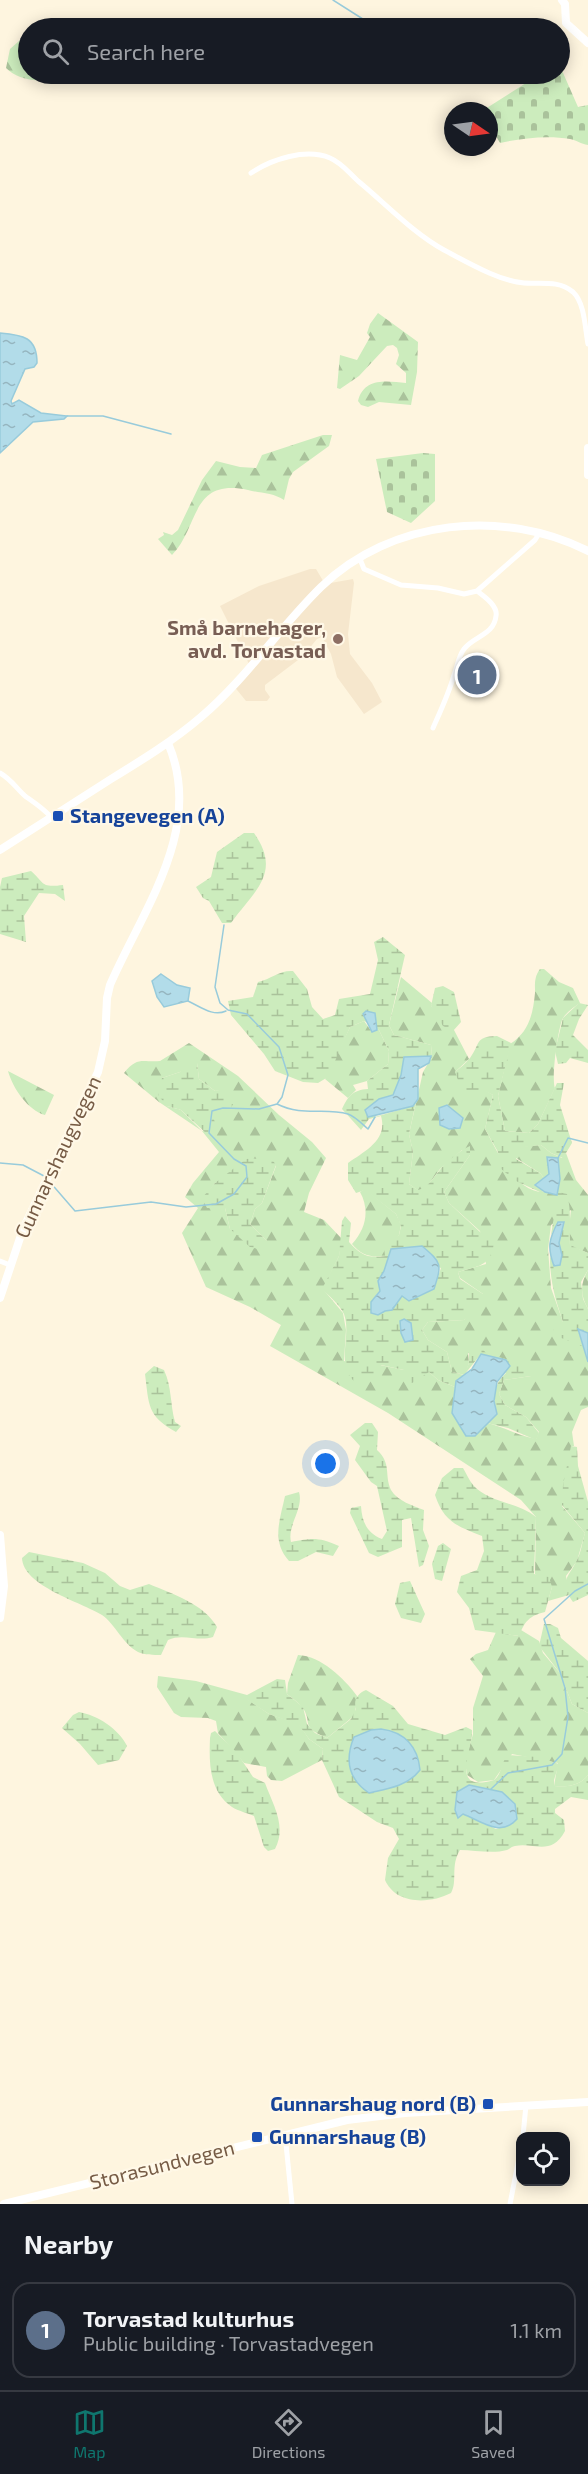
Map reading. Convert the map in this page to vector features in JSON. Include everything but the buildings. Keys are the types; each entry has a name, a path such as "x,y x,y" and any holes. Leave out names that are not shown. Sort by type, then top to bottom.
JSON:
{"main road":[{"path":"562,0 565,4 566,18"},
{"path":"570,27 588,43"},
{"path":"588,448 588,476"},
{"path":"0,850 168,743 214,705 322,587 360,559 403,538 441,528 488,525 540,532 588,551"},
{"name":"Gunnarshaugvegen","path":"0,1298 10,1265 33,1208 98,1072 105,1041 107,998 110,985 150,906 167,866 177,824 180,789 179,776 168,743"},
{"path":"0,1535 4,1586 0,1618"},
{"name":"Storasundvegen","path":"4,2204 334,2123 382,2115 588,2102"}],"street":[{"path":"251,173 277,161 296,156 311,154 329,158 344,167 405,221 444,249 511,281 562,285 574,293 580,305 588,344"},
{"path":"360,559 364,568 401,585 438,588 464,594 477,591 535,540 540,532"},
{"path":"433,728 444,704 460,654 467,645 487,634 493,627 497,615 495,608 477,591"},
{"path":"0,773 15,784 23,794 39,804 51,817"},
{"path":"0,1261 10,1265"},
{"path":"523,2132 526,2105"},
{"path":"285,2134 292,2204"},
{"path":"510,2204 516,2174"}],"shaded area":[{"path":"316,569 325,584 353,579 348,634 350,654 372,683 382,702 364,714 337,677 331,654 322,637 317,639 302,657 265,685 265,690 270,697 267,701 246,701 233,685 249,664 220,606 259,586"}],"green space":[{"path":"18,42 18,76 6,68 10,49"},
{"path":"524,84 568,84 578,107 588,105 588,145 570,139 553,137 526,138 500,143 498,140 498,102 496,102"},
{"path":"378,313 418,342 417,372 411,405 379,402 368,407 361,405 358,401 361,393 371,384 384,381 406,383 406,373 396,364 399,355 397,348 393,345 387,346 359,376 340,389 337,388 340,355 357,360 370,337 367,333 370,324"},
{"path":"323,435 332,435 329,446 293,472 284,500 248,490 229,488 216,491 199,507 181,543 172,555 158,539 164,535 163,532 172,535 178,530 202,480 216,461 256,468 262,455"},
{"path":"423,453 435,454 435,501 411,523 387,512 376,459"},
{"path":"244,833 254,833 262,847 266,859 265,870 256,891 231,923 222,923 209,901 203,898 196,887 211,877 217,852"},
{"path":"31,871 46,885 63,885 65,901 55,894 39,893 24,916 26,942 0,934 0,887 2,878"},
{"path":"383,937 405,955 389,1025 394,1035 431,1045 432,1057 429,1061 431,1056 404,1057 401,1075 393,1095 379,1099 375,1117 413,1106 416,1102 409,1134 413,1152 409,1184 418,1190 428,1185 442,1167 470,1146 470,1155 444,1192 449,1203 494,1245 486,1262 458,1272 460,1279 483,1294 484,1303 464,1320 428,1322 422,1330 428,1340 447,1352 452,1372 464,1375 456,1381 455,1387 438,1380 429,1372 412,1383 404,1370 381,1365 372,1378 355,1382 346,1367 344,1314 322,1289 339,1256 342,1221 345,1216 351,1223 349,1242 360,1252 369,1256 385,1256 383,1238 395,1239 399,1235 401,1226 396,1214 365,1190 356,1193 348,1180 348,1163 374,1144 381,1132 381,1116 369,1119 361,1130 342,1109 352,1094 368,1089 367,1081 388,1064 389,1051 379,1030 376,1029 375,1013 363,1014 368,1023 364,1021 350,1027 328,1077 318,1083 303,1082 275,1071 264,1054 231,1015 228,1001 253,997 258,982 293,971 307,989 312,1007 323,1019 335,1015 339,999 370,994 378,960 374,942","holes":["391,1249 441,1268 434,1289 409,1301 403,1296 378,1315 371,1302 380,1290 378,1281"]},
{"path":"540,969 544,969 559,982 573,988 580,1003 566,1014 561,1023 554,1064 555,1088 538,1124 529,1133 505,1131 498,1096 510,1044 522,1034 531,1015 536,978"},
{"path":"401,977 432,1003 431,1006 454,1030 469,1059 455,1072 493,1095 485,1129 516,1179 534,1191 545,1192 549,1175 544,1178 516,1158 516,1147 541,1145 562,1158 566,1153 576,1180 588,1195 588,1253 570,1246 571,1210 551,1225 548,1249 551,1288 563,1322 583,1346 588,1362 588,1407 581,1410 572,1432 574,1446 572,1446 562,1506 585,1533 577,1561 566,1576 569,1595 548,1601 552,1587 535,1574 536,1517 521,1500 388,1413 270,1346 281,1325 250,1307 206,1287 182,1233 198,1208 185,1197 193,1183 219,1152 202,1131 159,1102 124,1073 137,1062 160,1061 189,1043 238,1076 279,1115 312,1142 326,1158 309,1193 304,1212 324,1220 342,1239 339,1256 323,1289 343,1313 346,1330 344,1361 376,1370 380,1365 429,1372 438,1380 455,1387 452,1413 475,1436 487,1423 536,1439 539,1432 526,1417 505,1405 499,1394 504,1380 531,1376 468,1353 469,1363 465,1375 452,1372 447,1352 428,1340 422,1330 428,1322 464,1320 483,1294 460,1278 458,1272 486,1264 480,1231 449,1203 444,1192 470,1155 462,1150 440,1169 426,1188 419,1191 409,1184 413,1152 409,1134 423,1072 432,1057 431,1045 394,1035 389,1025","holes":["197,1063 199,1079 215,1091 223,1090 209,1107 217,1132 202,1131 181,1110 167,1106 162,1078","271,1159 276,1166 262,1203 255,1209 250,1224 267,1241 230,1229 225,1208 209,1191 215,1183"]},
{"path":"443,986 454,992 461,1022 453,1031 443,1026 431,1006 435,988"},
{"path":"579,1003 588,1005 573,1035 588,1050 588,1063 570,1058 566,1063 558,1064 555,1051 563,1018"},
{"path":"364,1021 372,1032 379,1030 389,1051 388,1064 367,1081 353,1085 356,1090 348,1098 325,1079 350,1027"},
{"path":"497,1036 511,1043 498,1096 505,1131 529,1133 538,1124 557,1083 564,1083 560,1105 572,1143 563,1158 551,1153 541,1145 516,1148 516,1159 540,1173 544,1178 535,1185 543,1191 542,1193 516,1181 500,1168 498,1152 485,1129 493,1095 485,1091 476,1095 462,1091 455,1072 470,1058 481,1039"},
{"path":"187,1063 197,1063 199,1079 215,1091 223,1089 231,1092 235,1100 231,1108 210,1107 218,1132 208,1135 181,1110 167,1106 158,1095 162,1078 180,1072"},
{"path":"8,1071 54,1095 45,1115 27,1104"},
{"path":"271,1158 276,1165 262,1203 255,1209 250,1224 267,1241 262,1250 250,1247 230,1229 225,1208 207,1208 202,1198 215,1183 246,1159"},
{"path":"365,1189 396,1214 401,1225 399,1235 385,1256 367,1255 352,1244 361,1232 365,1219 365,1206 360,1192"},
{"path":"558,1192 567,1194 569,1201 570,1245 588,1253 588,1270 581,1282 583,1299 588,1309 588,1333 578,1330 583,1346 556,1336 553,1328 563,1322 553,1290 550,1265 550,1256 554,1266 562,1255 559,1243 564,1222 558,1222 551,1235"},
{"path":"588,1270 588,1309 582,1289"},
{"path":"469,1344 479,1345 486,1353 533,1367 531,1376 504,1380 499,1394 505,1405 526,1417 539,1433 536,1440 508,1428 487,1423 497,1414 496,1387 506,1373 481,1354 464,1375 469,1363"},
{"path":"154,1366 164,1370 167,1376 175,1422 181,1426 176,1432 159,1421 151,1409 145,1374"},
{"path":"365,1423 372,1423 378,1432 377,1450 385,1460 391,1490 401,1500 424,1510 423,1530 429,1546 423,1565 419,1567 411,1518 402,1520 402,1547 378,1557 369,1553 350,1513 351,1508 361,1506 366,1526 382,1539 387,1531 377,1486 371,1482 355,1460 360,1446 350,1435"},
{"path":"571,1446 577,1447 578,1466 588,1502 588,1595 573,1602 565,1585 579,1555 585,1533 562,1505 563,1485"},
{"path":"454,1468 463,1468 473,1485 480,1491 521,1508 536,1517 534,1574 549,1577 552,1587 545,1612 528,1620 519,1636 475,1630 469,1608 457,1592 461,1576 477,1570 484,1551 482,1536 452,1522 435,1495 442,1478"},
{"path":"299,1492 299,1505 291,1529 291,1542 310,1539 326,1541 339,1546 333,1556 316,1552 298,1561 289,1561 283,1553 278,1530 285,1496"},
{"path":"443,1543 451,1549 442,1581 435,1579 432,1564 438,1546"},
{"path":"29,1552 83,1563 105,1573 120,1586 130,1590 149,1584 178,1596 196,1606 211,1619 217,1627 213,1637 202,1639 179,1637 168,1640 161,1655 138,1652 102,1615 54,1592 32,1577 25,1568 22,1558"},
{"path":"410,1581 425,1614 421,1623 401,1618 395,1604 400,1583"},
{"path":"544,1624 558,1628 561,1638 588,1661 588,1713 572,1704 560,1673 539,1646"},
{"path":"521,1630 539,1641 543,1653 560,1673 572,1704 588,1713 588,1775 577,1784 554,1786 558,1763 512,1754 494,1780 478,1782 467,1775 465,1762 473,1734 473,1708 483,1676 470,1659 488,1650 496,1632 518,1636"},
{"path":"298,1655 315,1659 331,1669 357,1696 355,1715 327,1738 310,1727 302,1707 287,1694 288,1683"},
{"path":"158,1676 196,1681 247,1695 247,1699 269,1714 299,1724 309,1739 323,1749 322,1760 282,1781 271,1780 267,1776 266,1767 244,1763 218,1733 216,1721 208,1718 181,1717 174,1713 157,1687"},
{"path":"277,1679 285,1680 287,1694 303,1707 307,1724 315,1733 327,1738 351,1719 356,1709 357,1697 366,1690 393,1706 408,1724 445,1735 466,1727 472,1730 466,1767 467,1775 471,1780 480,1783 494,1780 508,1755 537,1757 559,1764 554,1786 573,1785 581,1782 588,1775 588,1800 571,1797 555,1809 555,1813 564,1820 565,1831 554,1844 542,1847 514,1846 496,1852 460,1850 455,1862 451,1893 443,1897 424,1900 405,1898 390,1888 385,1880 388,1858 399,1839 393,1828 377,1822 339,1797 322,1760 323,1749 309,1739 299,1725 269,1714 246,1699 247,1695","holes":["391,1731 385,1788 377,1791","469,1785 502,1792 513,1824 496,1829 463,1814 457,1792"]},
{"path":"79,1712 100,1720 119,1734 127,1746 119,1760 98,1765 62,1728 73,1715"},
{"path":"215,1731 237,1753 253,1777 265,1783 279,1824 280,1832 275,1849 268,1851 264,1847 254,1816 232,1807 219,1793 212,1776 210,1757 210,1738 211,1733"}],"water":[{"path":"0,333 27,339 36,354 37,363 34,367 25,369 11,401 12,404 19,400 41,413 67,416 64,419 33,422 0,453"},
{"path":"161,974 177,985 190,988 188,1001 164,1007 157,997 152,981"},
{"path":"366,1011 375,1013 377,1030 372,1032 363,1014"},
{"path":"431,1056 429,1063 418,1069 418,1099 413,1106 368,1117 365,1110 379,1099 393,1095 401,1075 404,1057"},
{"path":"447,1105 463,1118 460,1128 449,1129 440,1125 439,1108"},
{"path":"547,1157 558,1158 560,1179 557,1195 545,1192 535,1185 549,1174"},
{"path":"558,1222 564,1222 559,1243 562,1255 560,1265 554,1266 550,1254 550,1243"},
{"path":"422,1246 437,1260 439,1269 434,1289 409,1301 402,1296 392,1310 378,1315 371,1313 371,1302 380,1291 378,1281 391,1249"},
{"path":"404,1319 411,1323 413,1340 405,1342 401,1333 400,1321"},
{"path":"578,1329 588,1333 588,1362"},
{"path":"481,1354 506,1360 510,1366 497,1382 494,1401 497,1414 475,1436 466,1436 452,1413 456,1381 472,1369"},
{"path":"381,1729 397,1733 409,1742 416,1754 420,1770 410,1780 369,1793 357,1781 350,1768 351,1745 354,1737 371,1730"},
{"path":"469,1785 502,1792 515,1804 517,1819 511,1825 498,1828 463,1814 458,1818 455,1810 457,1792"}],"waterway":[{"path":"333,0 361,18"},
{"path":"67,416 103,416 171,434"},
{"path":"49,1181 75,1211 151,1202 186,1207 216,1204 234,1194 247,1177 246,1166 234,1159 209,1133 212,1111 223,1108 259,1109 277,1104 282,1097 288,1075 279,1047 247,1014 228,1010 220,1003 215,987 224,925"},
{"path":"188,1001 212,1012 226,1011"},
{"path":"277,1104 296,1110 348,1114 368,1129 375,1117"},
{"path":"558,1158 568,1138 588,1143"},
{"path":"0,1163 23,1165 44,1176"},
{"path":"491,1789 508,1773 552,1765 562,1754 568,1717 565,1688 544,1619 575,1591 588,1584"}],"place":[{"name":"Små barnehager, avd. Torvastad","path":"338,639"},
{"name":"Torvastad kulturhus","path":"477,675"},
{"name":"Stangevegen (A)","path":"58,816"},
{"name":"Gunnarshaug nord (B)","path":"488,2104"},
{"name":"Gunnarshaug (B)","path":"257,2137"}]}
